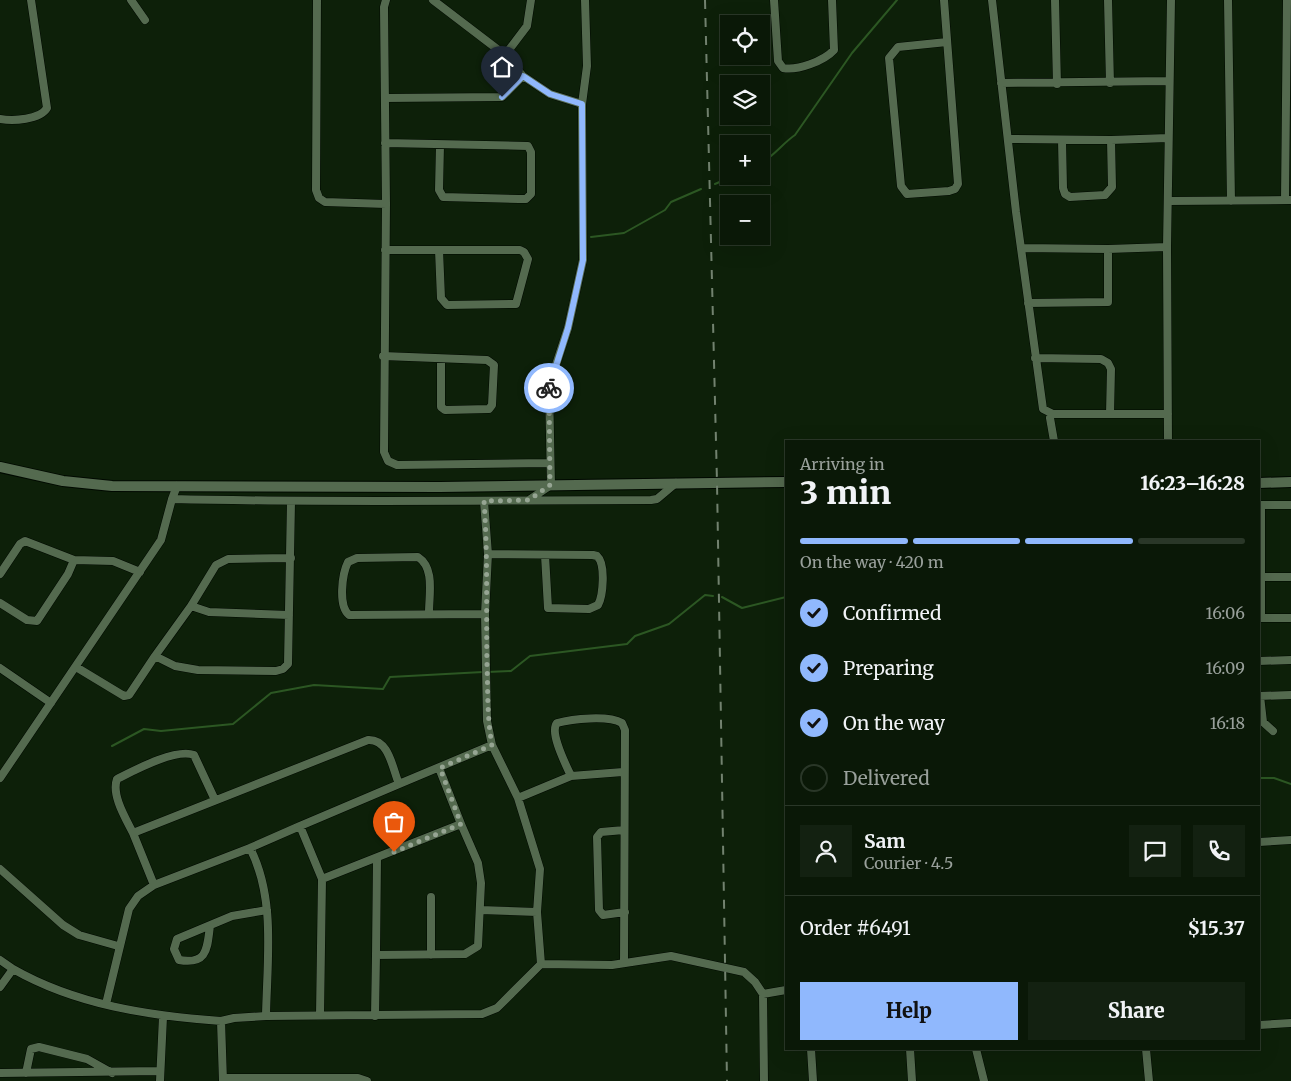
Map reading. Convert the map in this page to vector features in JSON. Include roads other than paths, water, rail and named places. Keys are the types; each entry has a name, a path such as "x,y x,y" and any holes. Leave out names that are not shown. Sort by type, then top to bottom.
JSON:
{"street":[{"path":"0,119 9,120 36,116 47,108 31,0"},
{"path":"131,0 145,20"},
{"path":"317,0 316,190 319,198 325,202 386,204"},
{"path":"386,0 384,7 386,204 383,356 384,452 388,461 397,465 549,463"},
{"path":"433,0 504,56 523,76 550,94 582,104"},
{"path":"504,56 527,26 531,0"},
{"path":"550,485 549,386 568,328 583,260 582,104 587,66 586,0"},
{"path":"774,0 778,61 783,68 790,70 828,57 834,50 832,0"},
{"path":"944,0 958,184 955,189 949,191 907,194 900,186 890,58 898,47 947,42"},
{"path":"992,0 1042,405 1046,412 1053,414 1168,414"},
{"path":"1056,0 1056,84"},
{"path":"1108,0 1110,84"},
{"path":"1168,440 1168,81 1171,0"},
{"path":"1228,0 1230,201"},
{"path":"1168,201 1288,200 1289,36 1287,0"},
{"path":"385,98 502,97 523,76"},
{"path":"1001,83 1110,84 1168,81"},
{"path":"1009,139 1110,140 1168,138"},
{"path":"1062,140 1063,188 1065,194 1070,197 1105,195 1109,192 1112,187 1110,140"},
{"path":"385,143 528,146 531,152 531,194 526,198 519,199 443,197 439,190 440,145"},
{"path":"1022,248 1167,247"},
{"path":"1028,302 1108,302 1108,248"},
{"path":"385,250 439,250 524,252 528,259 516,304 448,305 443,303 440,298 439,250"},
{"path":"383,356 492,361 494,366 492,405 489,409 444,410 441,407 441,359"},
{"path":"1035,358 1101,359 1108,363 1111,369 1110,414"},
{"path":"1050,418 1054,440"},
{"path":"0,467 73,482 112,486 440,486 785,482"},
{"path":"1260,483 1291,482"},
{"path":"172,499 291,502 651,500 657,499 676,483"},
{"path":"529,500 550,485"},
{"path":"0,778 161,540 177,486"},
{"path":"299,486 300,502"},
{"path":"440,486 451,501"},
{"path":"484,501 488,554 485,614 487,721 492,745 518,798 540,869 537,912 540,964"},
{"path":"155,656 175,666 198,670 283,669 288,664 292,558 291,502"},
{"path":"1291,505 1260,505 1260,618 1291,618"},
{"path":"0,574 20,544 25,541 74,560 113,561 140,572"},
{"path":"488,554 593,555 600,558 601,597 598,606 588,609 548,608 545,555"},
{"path":"428,613 429,569 425,562 418,557 357,558 348,562 344,570 343,605 344,612 349,615 485,614"},
{"path":"76,667 124,696 129,695 192,606 216,565 228,559 292,558"},
{"path":"0,603 27,620 37,620 68,574 74,560"},
{"path":"1261,576 1291,577"},
{"path":"192,606 209,612 289,615"},
{"path":"1260,661 1291,660"},
{"path":"0,668 51,703"},
{"path":"1274,732 1263,722 1260,696 1291,695"},
{"path":"571,776 554,729 557,723 569,720 591,719 622,722 624,730 624,963"},
{"path":"133,833 368,740 377,740 385,746 399,784"},
{"path":"106,1004 118,946 129,909 138,896 154,885 250,848 492,745"},
{"path":"154,885 124,813 115,785 118,779 174,755 187,752 194,755 215,800"},
{"path":"376,955 430,955 472,952 478,946 482,883 478,863 440,768"},
{"path":"518,798 571,776 623,772"},
{"path":"322,880 377,860 461,824"},
{"path":"300,826 322,880 320,1015"},
{"path":"624,830 600,832 597,838 599,910 603,915 625,912"},
{"path":"1260,842 1291,840"},
{"path":"250,848 266,892 266,1016"},
{"path":"375,1016 377,860"},
{"path":"0,868 63,926 79,935 118,946"},
{"path":"430,896 430,955"},
{"path":"210,926 207,949 201,958 190,962 179,960 174,949 177,939 232,916 267,910"},
{"path":"480,910 537,912"},
{"path":"0,960 47,987 70,996 163,1017 221,1022 234,1018 266,1016 482,1014 497,1008 540,964 612,965 671,956 744,972 756,982 763,994 764,1081"},
{"path":"0,987 13,969"},
{"path":"763,994 785,990"},
{"path":"160,1081 163,1017"},
{"path":"221,1022 223,1080 358,1078 367,1081"},
{"path":"1260,1025 1291,1023"},
{"path":"26,1072 31,1049 39,1047 87,1059 112,1073"},
{"path":"811,1050 814,1081"},
{"path":"910,1050 912,1081"},
{"path":"976,1050 984,1081"},
{"path":"1146,1050 1149,1081"},
{"path":"0,1073 160,1072"}],"waterway":[{"path":"770,157 795,135 852,53 897,0"},
{"path":"715,184 720,182"},
{"path":"591,237 624,233 665,210 671,202 701,189"},
{"path":"487,672 511,671 530,656 627,644 635,636 669,624 705,595 713,596"},
{"path":"722,597 742,608 785,597"},
{"path":"112,746 144,729 161,731 233,724 271,693 314,685 383,689 390,677 483,672"},
{"path":"1260,778 1274,778 1291,784"}],"railway":[{"path":"705,0 717,482 727,1081"}]}
